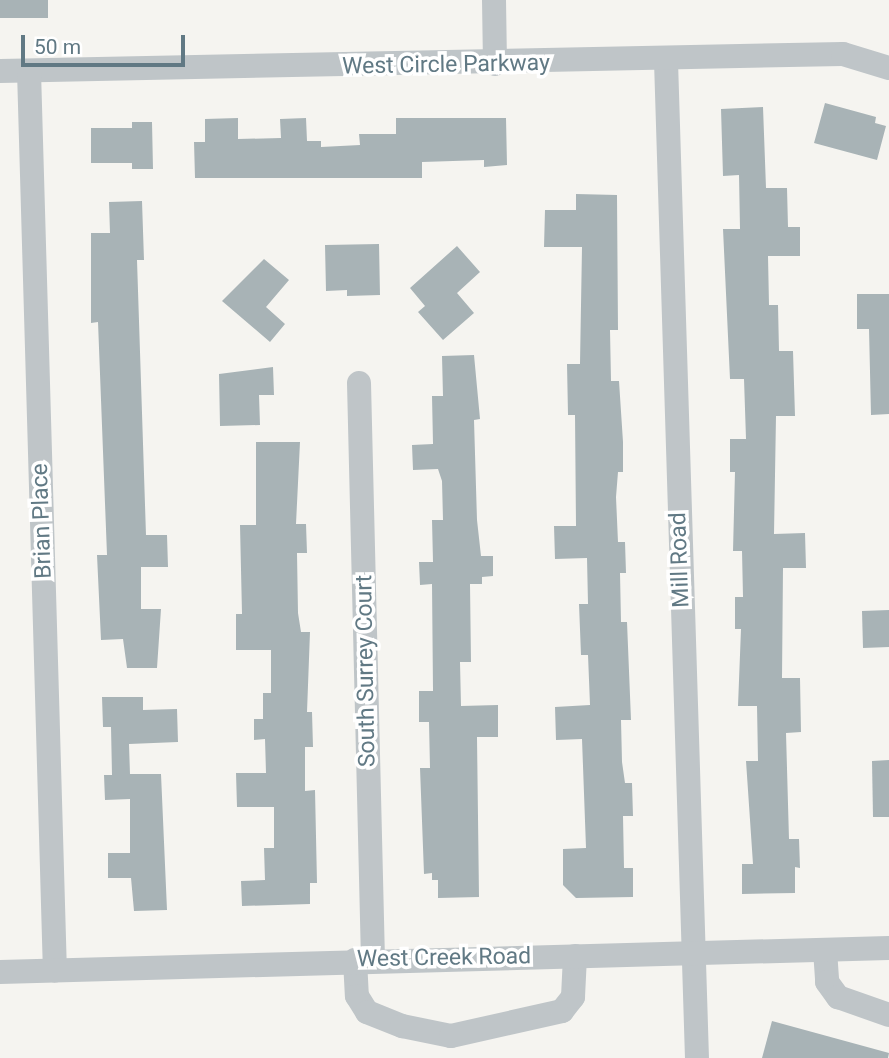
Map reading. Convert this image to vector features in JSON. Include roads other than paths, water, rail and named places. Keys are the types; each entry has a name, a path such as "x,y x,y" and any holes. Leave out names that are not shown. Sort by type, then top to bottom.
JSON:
{"street":[{"path":"494,0 495,64"},
{"name":"West Circle Parkway","path":"0,71 666,61 843,54 889,68"},
{"name":"Mill Road","path":"666,61 696,1058"},
{"name":"Brian Place","path":"29,71 55,971"},
{"name":"South Surrey Court","path":"359,383 364,960 357,996 367,1012 402,1026 451,1036 562,1011 572,998 575,956"},
{"name":"West Creek Road","path":"0,972 364,960 889,948"},
{"path":"825,950 827,982 838,997 889,1015"}]}
